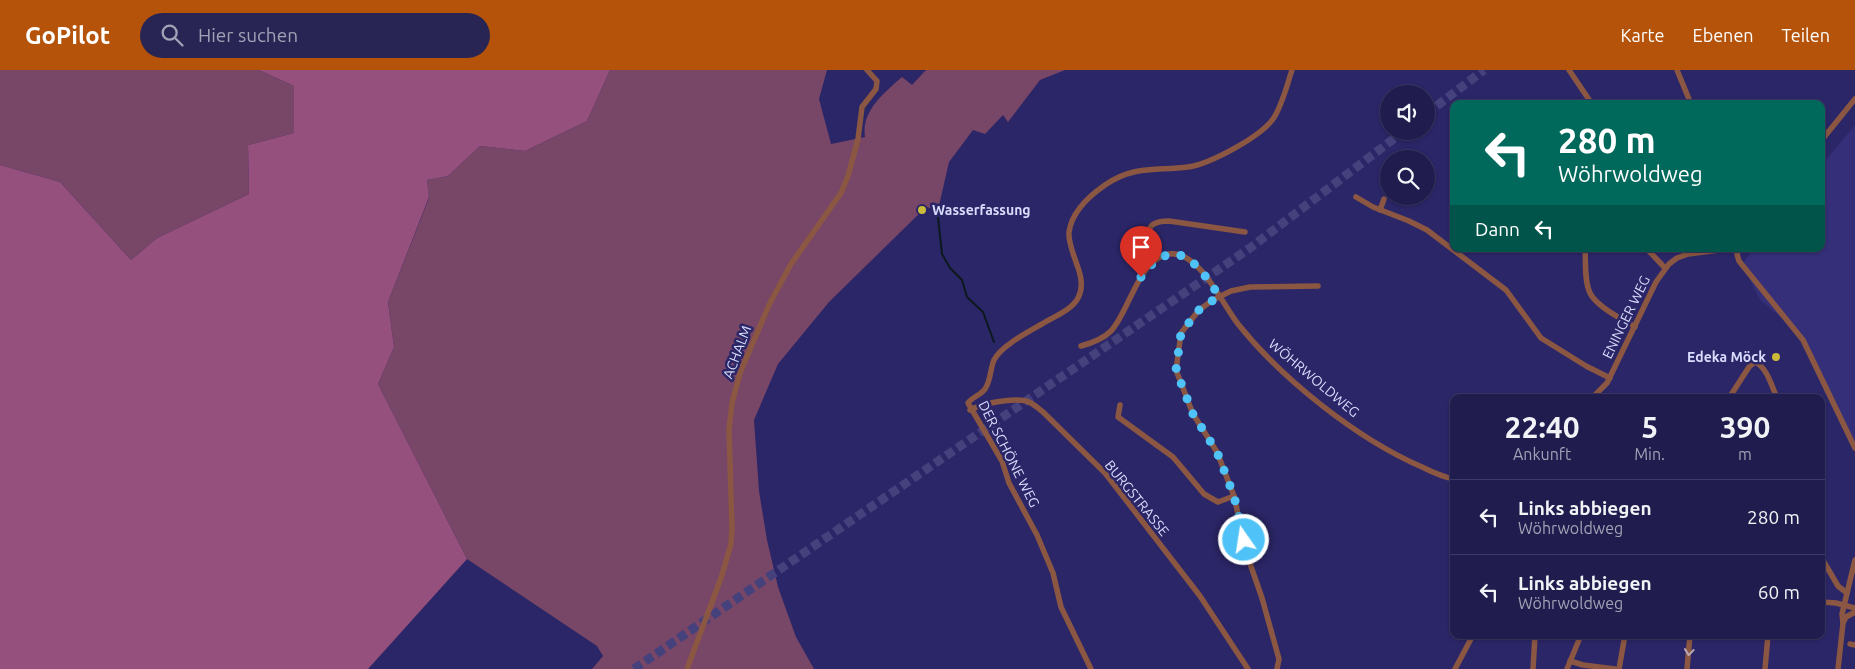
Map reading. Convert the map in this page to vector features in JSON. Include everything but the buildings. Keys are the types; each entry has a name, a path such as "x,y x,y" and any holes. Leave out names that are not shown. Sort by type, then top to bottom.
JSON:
{"street":[{"name":"ACHALM","path":"687,669 721,578 731,544 729,430 732,403 740,373 769,305 791,264 841,192 846,181 858,138 862,107 876,89 877,81 867,70"},
{"name":"DER SCHÖNE WEG","path":"1091,669 1061,607 1053,572 1037,535 1009,483 1002,461 970,410 968,403 984,390 991,375 993,361 1000,352 1039,325 1070,307 1078,299 1082,282 1070,246 1069,233 1078,208 1104,186 1125,174 1143,169 1181,168 1200,165 1255,136 1275,116 1292,70"},
{"path":"1569,70 1589,100"},
{"path":"1678,70 1689,100"},
{"path":"1825,137 1855,99"},
{"path":"1356,197 1380,210 1415,223 1450,247"},
{"path":"1380,210 1382,205"},
{"path":"1081,346 1097,341 1111,331 1121,317 1141,277 1160,258 1150,244 1148,235 1152,226 1158,222 1168,221 1245,232"},
{"path":"1456,252 1506,290 1541,338 1586,366 1610,378"},
{"path":"1585,252 1588,286 1591,295 1598,302 1635,327"},
{"name":"ENINGER WEG","path":"1596,394 1610,378 1656,282 1666,268 1650,252"},
{"path":"1666,268 1677,258 1688,254 1704,252"},
{"path":"1738,252 1739,261 1803,340 1855,448"},
{"name":"WÖHRWOLDWEG","path":"1160,258 1170,254 1177,254 1190,261 1202,272 1236,322 1259,348 1294,382 1320,403 1378,446 1419,466 1450,478"},
{"path":"1277,669 1278,659 1262,598 1247,555 1234,496 1217,452 1193,414 1176,370 1181,333 1199,310 1219,296 1250,287 1318,286"},
{"path":"1732,394 1749,367 1755,362 1760,364 1764,370 1775,394"},
{"name":"BURGSTRASSE","path":"970,410 995,403 1026,401 1043,412 1105,474 1200,596 1248,669"},
{"path":"1120,405 1118,417 1173,457 1204,494 1218,502 1234,496"},
{"path":"1838,669 1844,605 1855,560"},
{"path":"1825,564 1838,586 1847,593"},
{"path":"1825,603 1855,608"},
{"path":"1843,623 1846,617 1855,612"},
{"path":"1455,669 1470,639"},
{"path":"1532,669 1535,639"},
{"path":"1567,669 1580,639"},
{"path":"1619,669 1624,639"},
{"path":"1687,669 1690,639"},
{"path":"1764,669 1768,639"},
{"path":"1570,661 1582,665 1615,669"}],"shaded area":[{"path":"0,70 259,70 294,86 294,133 248,145 249,194 157,238 131,260 60,182 0,165"},
{"path":"259,70 610,70 587,121 525,151 480,146 448,176 427,180 429,197 388,302 394,347 378,384 467,559 368,669 0,669 0,165 60,182 131,260 157,238 249,194 248,145 294,133 294,86"},
{"path":"610,70 827,70 819,99 831,144 865,137 865,128 870,111 881,96 902,77 912,85 926,70 1065,70 1040,80 1008,122 1003,115 985,134 973,130 949,162 938,210 926,207 829,302 778,364 754,420 759,491 767,540 778,587 796,637 814,669 592,669 603,656 597,646 467,559 378,384 394,347 388,302 429,198 427,180 448,176 480,146 525,151 587,121"},
{"path":"1855,125 1855,448 1799,333 1760,300 1742,264 1752,252 1825,252 1825,161"}],"waterway":[{"path":"938,217 942,254 950,268 962,280 967,297 983,312 994,342"}],"tunnel":[{"path":"1435,107 1484,70"},
{"path":"634,669 1250,248 1392,140"}],"place":[{"name":"Wasserfassung","path":"922,210"},
{"name":"Edeka Möck","path":"1776,357"}],"route":[{"path":"1141,277 1160,258 1165,255 1177,254 1190,261 1202,272 1219,296 1199,310 1181,333 1176,370 1193,414 1217,452 1234,496 1244,540"}]}
